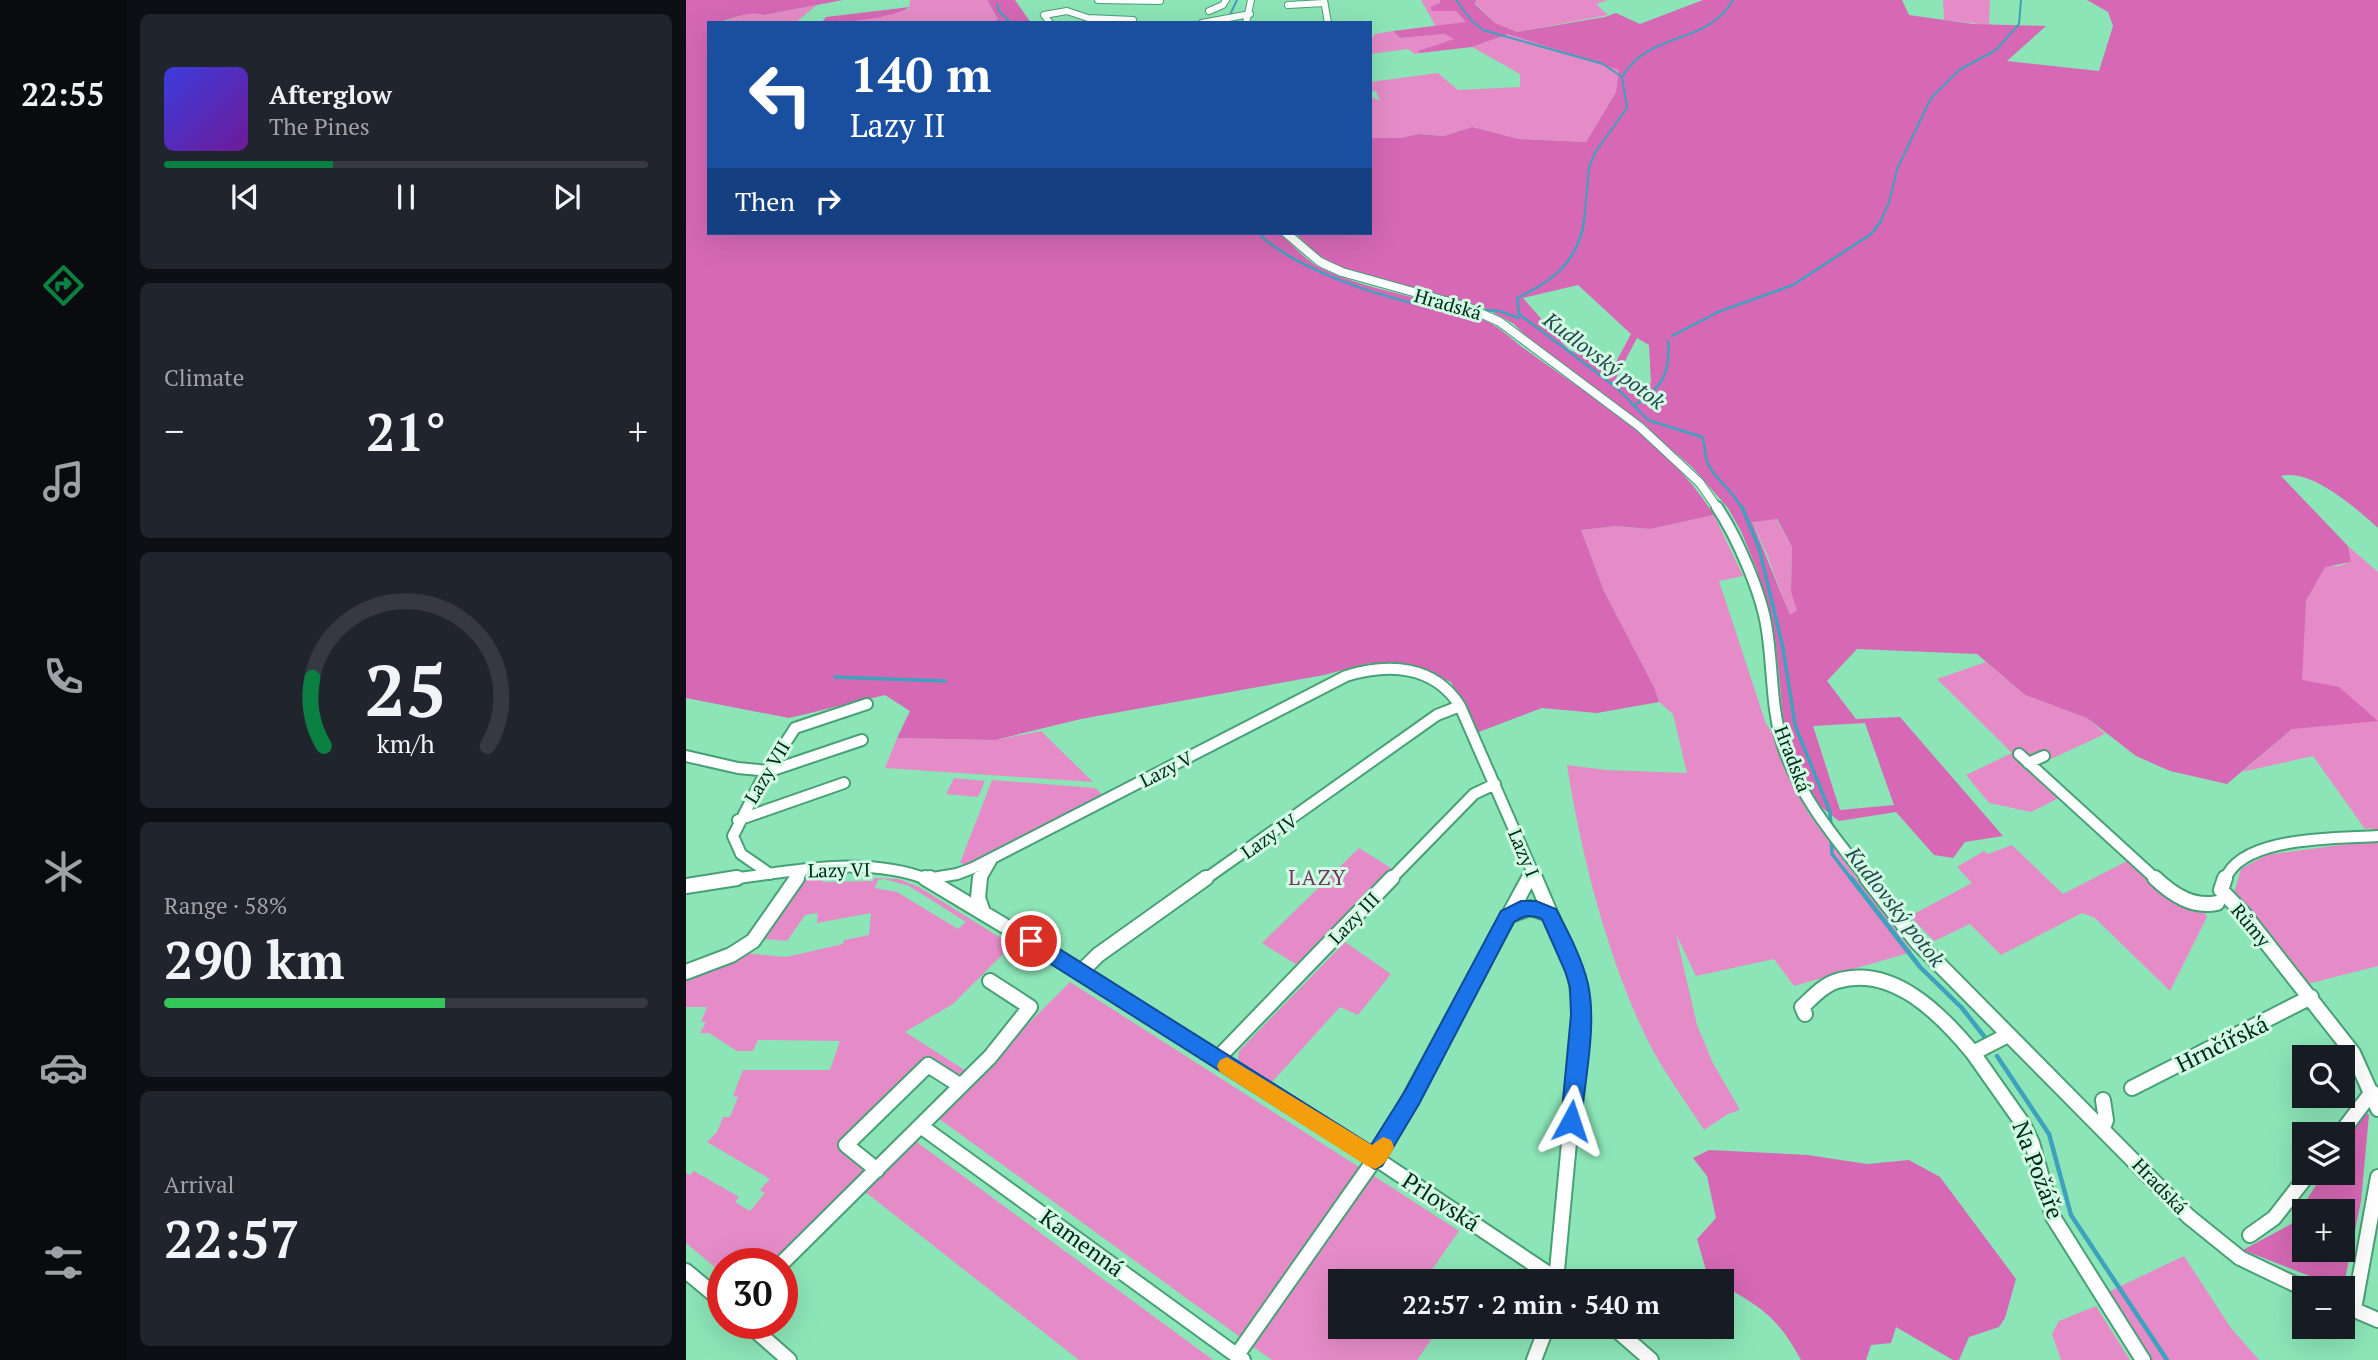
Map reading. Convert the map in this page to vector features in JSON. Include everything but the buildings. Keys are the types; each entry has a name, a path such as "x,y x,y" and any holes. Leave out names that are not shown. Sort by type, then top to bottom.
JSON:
{"street":[{"path":"1098,0 1160,1"},
{"path":"1209,11 1223,5 1226,0"},
{"path":"1247,21 1251,0"},
{"path":"1288,5 1324,2 1328,21"},
{"path":"1064,3 1067,11"},
{"path":"1048,21 1044,15 1067,11 1088,18 1133,20"},
{"path":"1213,21 1250,14"},
{"name":"Hradská","path":"1288,235 1320,262 1342,272 1467,307 1493,317 1640,427 1700,484 1727,522 1749,572 1767,627 1777,719 1783,746 1810,802 1836,841 1917,942 1991,1044 2104,1128 2188,1216 2218,1243 2252,1264 2292,1283"},
{"name":"Lazy V","path":"927,879 957,874 995,858 1346,676 1373,669 1407,670"},
{"name":"Lazy I","path":"1407,670 1441,682 1460,706 1575,971 1581,1001 1558,1269"},
{"name":"Lazy VII","path":"771,874 752,863 734,843 733,832 738,820 796,728 867,704"},
{"name":"Lazy IV","path":"1081,972 1098,956 1437,715 1460,706"},
{"path":"686,756 738,768 770,771 862,740"},
{"path":"2045,756 2023,759 2171,893 2202,906 2217,903"},
{"path":"738,820 844,783"},
{"name":"Lazy III","path":"1217,1059 1474,794 1495,784"},
{"name":"Růmy","path":"2378,836 2266,848 2230,867 2222,878 2221,890 2353,1053 2378,1109"},
{"path":"983,912 977,902 977,889 984,870 995,858"},
{"path":"686,972 731,955 753,941 803,870"},
{"name":"Lazy VI","path":"686,886 803,870 899,870 927,879 983,912"},
{"path":"1240,1358 1375,1158 1412,1097 1532,872"},
{"path":"1508,917 1516,910 1529,908 1549,914"},
{"name":"Prlovská","path":"983,912 1375,1158 1541,1269"},
{"path":"1805,1014 1802,1007 1825,988 1839,980 1859,978 1886,983 1906,991 1930,1006 1954,1029 1991,1044"},
{"path":"797,1248 922,1127 1009,1037 1030,1006 990,981"},
{"name":"Hrnčířská","path":"2132,1088 2311,998"},
{"name":"Na Požáře","path":"1991,1044 2032,1143 2053,1217 2143,1360"},
{"path":"877,1170 846,1145 928,1065 961,1086"},
{"path":"2349,1122 2372,1092"},
{"path":"2103,1100 2106,1120 2104,1128"},
{"name":"Kamenná","path":"922,1127 1240,1358"},
{"path":"2355,1277 2378,1177"},
{"path":"2250,1235 2274,1218 2300,1185"},
{"path":"686,1271 707,1289"},
{"path":"2355,1310 2378,1320"},
{"path":"765,1339 789,1360"},
{"path":"1534,1360 1542,1339"},
{"path":"1627,1339 1651,1360"}],"shaded area":[{"path":"686,0 843,0 764,15 749,14 724,21 707,21 707,235 1281,235 1314,264 1339,276 1445,306 1497,327 1606,406 1654,445 1696,489 1714,515 1650,529 1616,526 1581,530 1604,591 1655,689 1659,702 1597,713 1542,708 1476,733 1451,682 1416,668 1369,663 1324,675 1081,719 995,740 897,738 910,711 885,695 789,718 686,698"},
{"path":"910,0 987,0 998,19 852,21 909,9"},
{"path":"987,0 1015,0 1030,21 995,21 998,19"},
{"path":"1421,0 1440,0 1440,3 1456,11 1467,22 1436,27"},
{"path":"1440,0 1476,0 1475,4 1495,23 1517,32 1616,13 1640,24 1703,0 1902,0 1909,15 1973,24 2046,26 2007,61 2099,71 2113,26 2108,12 2087,0 2378,0 2378,528 2346,501 2319,484 2293,475 2281,476 2348,546 2351,562 2325,567 2306,601 2302,680 2339,687 2378,721 2292,729 2227,784 2170,771 2136,756 2087,718 2025,695 1977,654 1857,649 1827,681 1856,719 1900,717 2003,836 1965,842 1953,858 1934,855 1896,812 1839,821 1815,802 1797,762 1783,718 1776,644 1757,570 1741,531 1728,508 1692,467 1646,428 1536,346 1514,324 1483,307 1339,267 1317,254 1297,235 1372,235 1372,138 1401,138 1418,134 1444,136 1472,127 1519,139 1586,142 1616,92 1619,70 1508,34 1472,47 1420,53 1418,51 1454,39 1444,34 1400,38 1393,31 1466,22 1456,11 1432,11 1430,7 1440,3","holes":["1578,285 1631,334 1616,362 1609,365 1569,350 1523,298","1637,338 1649,345 1651,383 1635,386 1616,378","1777,519 1792,547 1791,592 1797,610 1790,615 1752,522","1865,723 1894,805 1840,810 1813,726"]},
{"path":"1476,0 1608,0 1596,4 1608,15 1517,32 1495,23 1475,3"},
{"path":"1943,0 1990,0 1989,25 1944,20"},
{"path":"817,5 797,21 727,21 751,11 764,15"},
{"path":"910,7 880,17 854,21 823,21 826,17"},
{"path":"1393,31 1400,38 1444,34 1455,39 1415,54 1408,49 1372,54 1374,34"},
{"path":"1508,34 1620,70 1616,92 1586,142 1519,139 1472,127 1444,136 1418,134 1401,138 1372,138 1372,97 1380,101 1376,91 1372,92 1372,82 1438,73 1458,90 1520,87 1520,74 1472,47"},
{"path":"1714,515 1743,576 1719,581 1766,724 1773,733 1790,780 1809,814 1912,952 1794,986 1774,959 1696,976 1676,934 1697,1025 1713,1063 1740,1110 1728,1114 1704,1130 1653,1051 1620,974 1597,905 1567,765 1606,770 1687,773 1673,714 1659,702 1655,689 1604,591 1581,530 1616,526 1650,529"},
{"path":"1776,519 1792,547 1791,592 1798,611 1790,616 1752,521"},
{"path":"2348,546 2378,572 2378,837 2371,828 2365,829 2313,756 2242,772 2292,729 2306,601 2325,566 2339,566 2351,562"},
{"path":"1986,662 2025,695 2087,718 2105,734 2029,769 2059,798 2031,812 1989,803 1966,775 2012,753 1937,679"},
{"path":"1041,731 1093,782 885,768 897,738 995,740"},
{"path":"954,778 985,781 978,797 946,794"},
{"path":"992,780 1095,788 1101,796 967,865 960,863"},
{"path":"2378,840 2378,966 2307,984 2234,893 2241,869 2266,855"},
{"path":"2012,845 2063,894 2129,860 2204,912 2207,917 2170,991 2095,918 2082,913 2001,955 1970,924 1934,941 1910,916 1972,883 1957,867 1984,851 1988,854"},
{"path":"1359,848 1394,870 1297,965 1262,943"},
{"path":"810,874 824,874 823,882 873,881 874,878 899,879 919,887 1012,945 953,1004 905,1032 971,1074 961,1078 937,1063 848,1136 872,1168 914,1140 1213,1360 1079,1360 864,1191 798,1257 798,1248 707,1248 707,1261 686,1243 686,1173 690,1175 694,1171 739,1197 735,1202 750,1211 765,1193 760,1190 770,1179 707,1142 717,1132 723,1117 730,1117 738,1097 733,1096 743,1070 830,1070 840,1041 758,1040 753,1051 737,1051 709,1033 700,1033 706,1022 701,1022 707,1007 686,1007 686,976 743,953 786,957 843,944 844,940 869,935 871,913 817,923 818,913 805,915 787,941 766,939 757,947 752,947 804,878","holes":["884,879 909,886 966,922 958,929 897,892 875,888 878,880"]},
{"path":"1345,942 1391,974 1358,1015 1340,1007 1272,1082 1238,1060 1239,1051"},
{"path":"1070,982 1362,1169 1240,1337 938,1118 944,1108"},
{"path":"2364,1111 2369,1115 2361,1201 2355,1230 2355,1199 2307,1199 2316,1185 2355,1185 2355,1125"},
{"path":"1709,1150 1808,1155 1867,1164 1909,1160 1940,1177 2016,1279 2005,1318 1999,1327 1969,1337 1959,1360 1953,1360 1896,1327 1891,1343 1871,1345 1866,1360 1801,1360 1777,1324 1734,1292 1734,1269 1706,1269 1697,1239 1716,1218 1707,1176 1693,1158"},
{"path":"1371,1174 1459,1231 1432,1269 1328,1269 1328,1339 1432,1339 1417,1360 1272,1360 1249,1344"},
{"path":"2291,1224 2292,1262 2349,1262 2346,1276 2310,1276 2243,1250"},
{"path":"2184,1256 2231,1328 2259,1360 2152,1360 2108,1292"},
{"path":"2096,1306 2130,1360 2061,1360 2052,1334 2059,1321"}],"waterway":[{"path":"1227,21 1237,0"},
{"name":"Kudlovský potok","path":"1456,0 1472,21 1483,30 1603,64 1622,77"},
{"path":"1622,77 1644,54 1708,25 1723,14 1733,0"},
{"path":"1880,222 1889,203 1897,169 1931,98 1959,70 1996,50 2019,24 2021,0"},
{"path":"997,3 999,11 1009,21"},
{"name":"Kudlovský potok","path":"1584,222 1589,167 1596,151 1627,108 1622,77"},
{"name":"Kudlovský potok","path":"1584,221 1570,259 1542,285 1517,298 1519,314 1617,388 1648,420 1702,437 1708,464 1742,509"},
{"path":"1672,336 1718,312 1793,285 1871,234 1881,221"},
{"path":"1260,235 1300,262 1359,287 1420,305 1472,312"},
{"path":"1484,310 1499,311 1519,318"},
{"path":"1635,405 1663,379 1668,362 1668,341"},
{"name":"Kudlovský potok","path":"1742,507 1759,548 1783,648 1795,725 1830,812 1831,827"},
{"path":"835,677 945,681"},
{"name":"Kudlovský potok","path":"1831,838 1832,854 1852,880"},
{"name":"Kudlovský potok","path":"1851,878 1920,967 1962,1008 1987,1040"},
{"name":"Kudlovský potok","path":"1997,1056 2049,1134 2071,1215 2167,1360"}],"slow traffic":[{"path":"1227,1066 1375,1158 1383,1147"}],"district":[{"name":"LAZY","path":"1318,878"}],"route":[{"path":"1031,941 1375,1158 1412,1097 1508,917 1521,908 1536,908 1549,914 1575,971 1579,987 1581,1015 1571,1121"}]}
